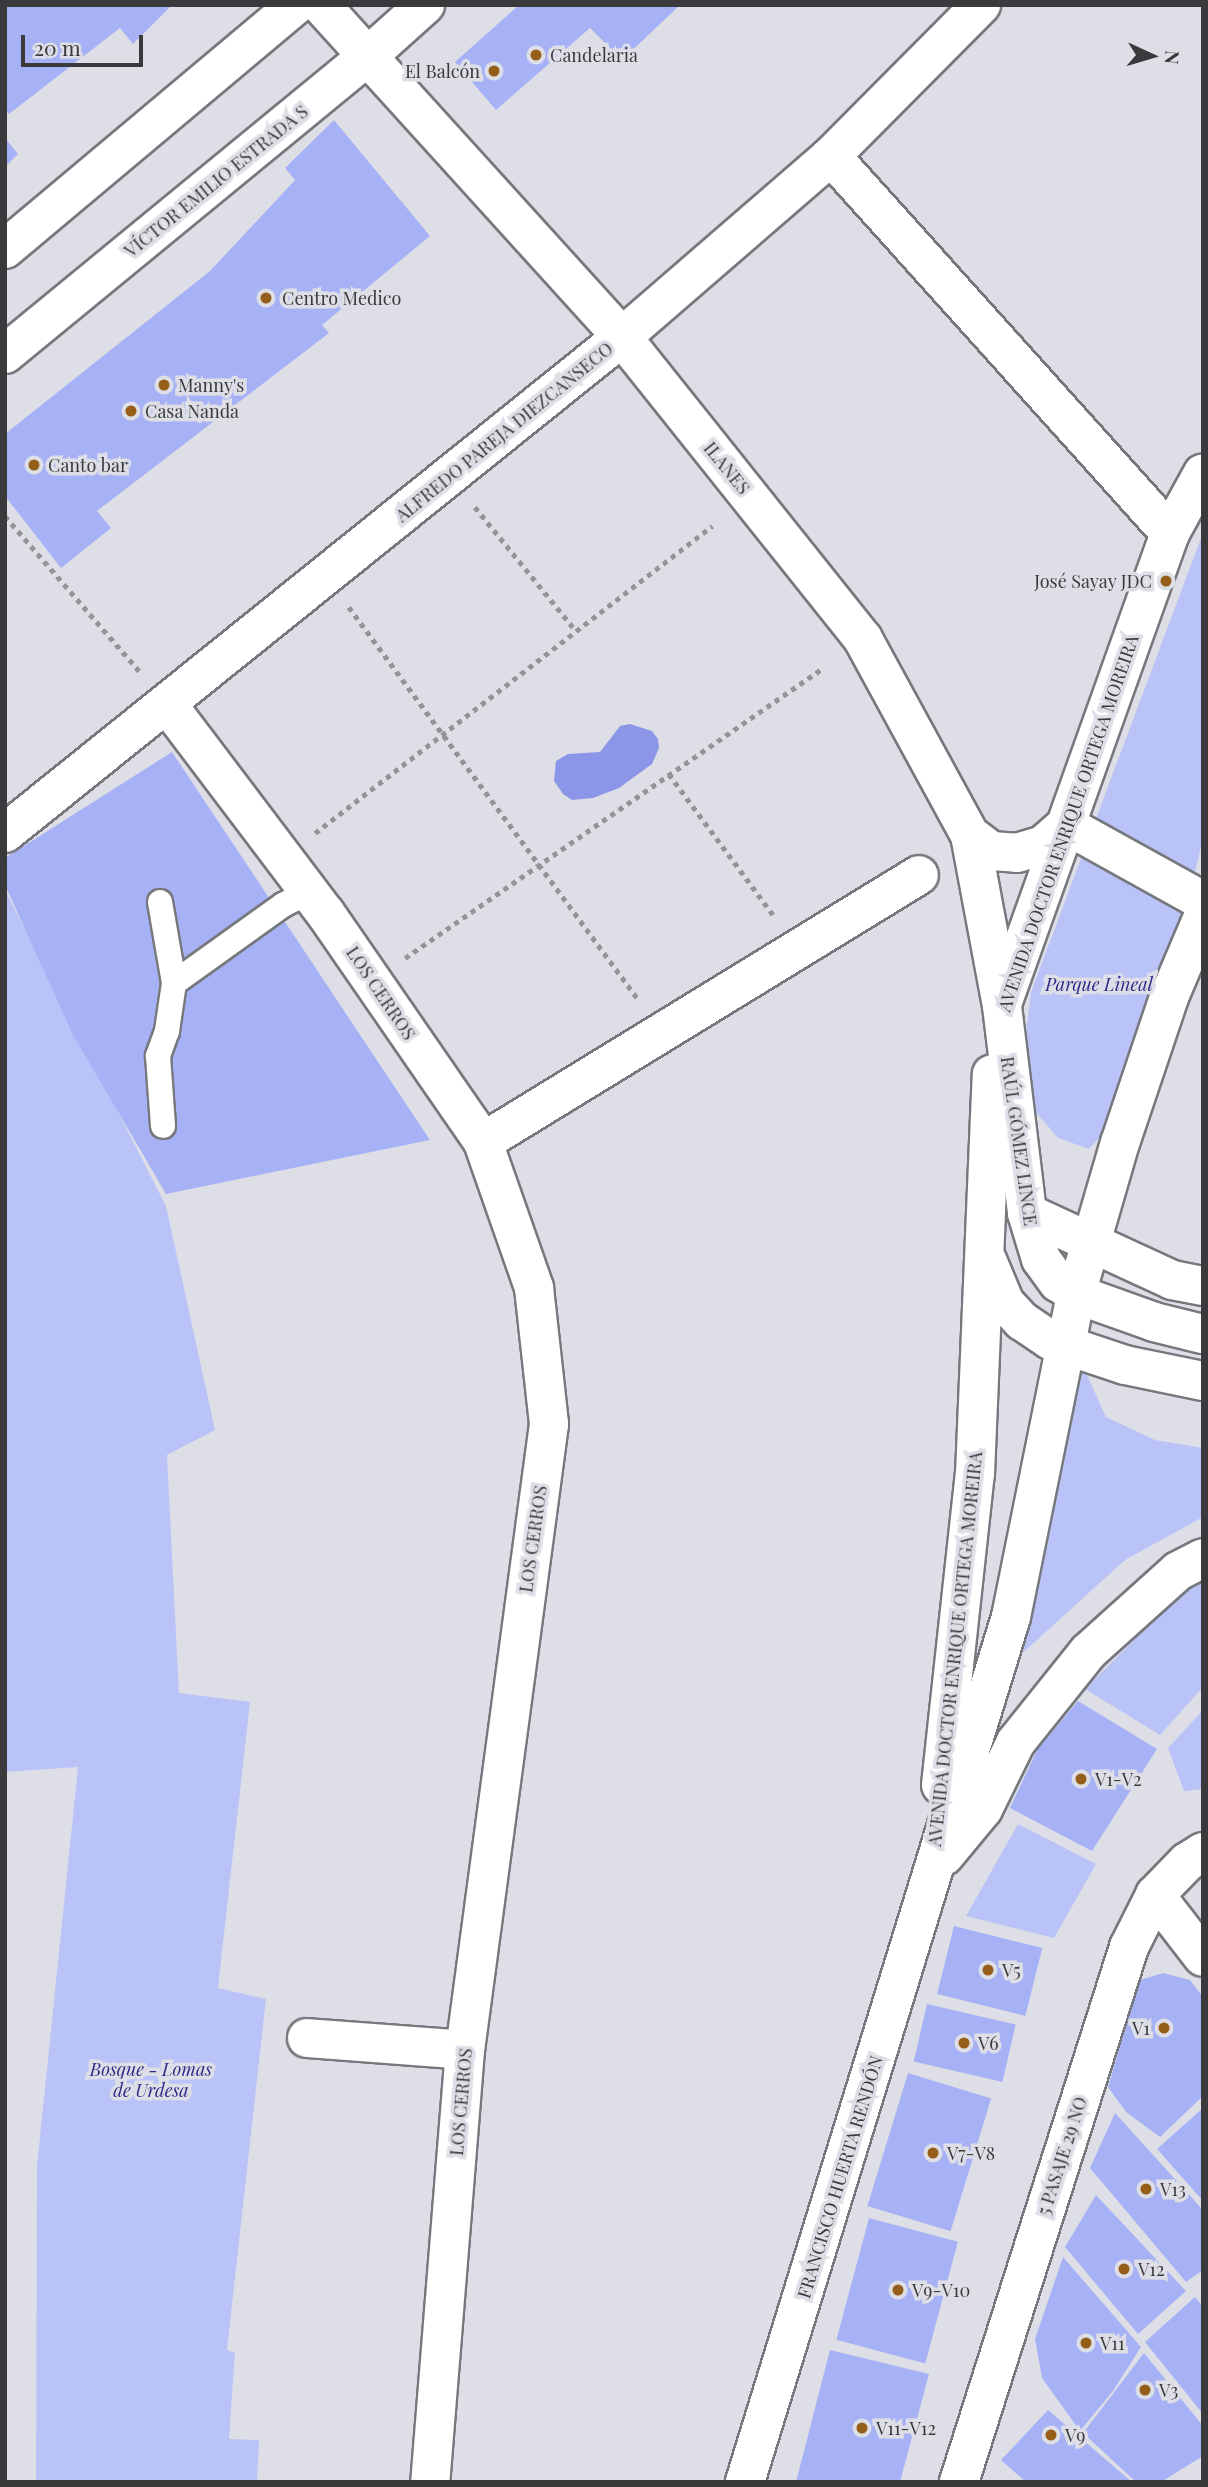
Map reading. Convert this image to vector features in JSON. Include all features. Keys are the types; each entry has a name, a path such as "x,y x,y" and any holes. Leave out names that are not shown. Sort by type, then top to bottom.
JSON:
{"street":[{"path":"5,249 296,5"},
{"name":"ILANES","path":"321,5 622,337 863,639 970,835 1002,1006"},
{"name":"VÍCTOR EMILIO ESTRADA S","path":"5,354 367,57 425,5"},
{"name":"ALFREDO PAREJA DIEZCANSECO","path":"5,833 622,337 831,156 981,5"},
{"path":"831,156 1170,533"},
{"name":"AVENIDA DOCTOR ENRIQUE ORTEGA MOREIRA","path":"932,1871 975,1474 990,1103 1002,1006 1170,533 1203,473"},
{"name":"LOS CERROS","path":"167,704 310,891 483,1142 534,1288 549,1424 465,2050 430,2482"},
{"path":"970,835 991,851 1017,853 1043,845 1066,825 1203,901"},
{"path":"483,1142 919,875"},
{"name":"AVENIDA DOCTOR ENRIQUE ORTEGA MOREIRA","path":"932,1871 1011,1617 1076,1294 1140,1076 1203,918"},
{"name":"RAÚL GÓMEZ LINCE","path":"1002,1006 1027,1213 1047,1268 1058,1282 1076,1294 1154,1322 1203,1334"},
{"path":"1027,1213 1172,1280 1203,1286"},
{"path":"983,1235 995,1284 1014,1313 1042,1336 1066,1347 1125,1365 1203,1381"},
{"path":"981,1343 1014,1313 1046,1298 1076,1294"},
{"path":"932,1871 983,1809 1016,1742 1088,1652 1178,1571 1203,1558"},
{"name":"5 PASAJE 29 NO","path":"958,2482 1129,1948 1155,1895 1187,1862 1203,1852"},
{"name":"FRANCISCO HUERTA RENDÓN","path":"745,2482 932,1871"},
{"path":"1155,1895 1203,1957"},
{"path":"307,2038 465,2050"}],"lane":[{"path":"174,983 284,905 310,891"},
{"path":"160,902 174,983 167,1031 158,1056 163,1126"}],"path":[{"path":"450,475 576,631"},
{"path":"5,516 167,704"},
{"path":"284,857 712,526"},
{"path":"326,576 662,1032"},
{"path":"373,981 823,668"},
{"path":"669,774 799,948"}],"green space":[{"name":"Parque Lineal","path":"1203,533 1203,839 1178,940 1117,1118 1089,1149 1058,1138 1035,1111 1026,1033 1031,992"},
{"name":"Bosque - Lomas de Urdesa","path":"5,890 166,1206 215,1430 167,1455 179,1693 250,1702 218,1988 266,1999 227,2350 235,2353 229,2439 259,2440 257,2482 36,2482 37,2166 78,1767 5,1772"},
{"path":"1081,1362 1106,1417 1155,1440 1203,1448 1203,1517 1125,1560 1015,1660"},
{"path":"1203,1581 1203,1687 1160,1735 1085,1689 1181,1593"},
{"path":"1203,1710 1203,1789 1184,1791 1168,1748"},
{"path":"1018,1824 1096,1864 1054,1938 966,1916"}],"shaded area":[{"path":"630,724 652,731 658,739 659,748 652,764 619,788 593,798 572,800 563,794 554,781 556,761 568,754 600,752 620,726"}],"building":[{"path":"5,5 172,5 133,44 120,28 9,114 5,109"},
{"path":"519,5 680,5 622,60 590,28 496,110 455,62"},
{"path":"334,120 430,236 322,325 329,333 97,511 111,528 61,568 5,496 5,434 210,271 295,180 285,168"},
{"path":"5,138 18,154 5,167"},
{"path":"172,752 430,1140 166,1194 72,1033 5,885 5,858"},
{"name":"V1-V2","path":"1078,1701 1157,1749 1092,1851 1010,1808 1037,1750"},
{"name":"V5","path":"954,1926 1042,1948 1025,2016 937,1994"},
{"name":"V1","path":"1163,1973 1190,1980 1203,1997 1203,2096 1160,2137 1126,2112 1108,2087 1140,1980"},
{"name":"V6","path":"927,2004 1016,2024 1002,2082 914,2061"},
{"name":"V7-V8","path":"908,2073 991,2098 951,2231 867,2206"},
{"path":"1203,2108 1203,2201 1157,2149"},
{"name":"V13","path":"1115,2113 1203,2210 1203,2270 1186,2282 1090,2168"},
{"name":"V12","path":"1096,2195 1186,2291 1138,2334 1065,2247"},
{"name":"V9-V10","path":"869,2218 958,2242 925,2364 836,2340"},
{"name":"V11","path":"1063,2257 1141,2347 1113,2391 1080,2431 1042,2378 1035,2339"},
{"path":"1195,2297 1203,2307 1203,2414 1145,2342"},
{"name":"V11-V12","path":"830,2350 929,2374 900,2482 796,2482"},
{"name":"V3","path":"1144,2353 1203,2426 1203,2456 1161,2482 1136,2482 1083,2433"},
{"name":"V9","path":"1048,2410 1132,2482 1026,2482 1001,2460"}],"place":[{"name":"Candelaria","path":"536,55"},
{"name":"El Balcón","path":"494,71"},
{"name":"Centro Medico","path":"266,298"},
{"name":"Manny's","path":"164,385"},
{"name":"Casa Nanda","path":"131,411"},
{"name":"Canto bar","path":"34,465"},
{"name":"José Sayay JDC","path":"1166,581"},
{"name":"V1-V2","path":"1081,1779"},
{"name":"V5","path":"988,1970"},
{"name":"V1","path":"1164,2028"},
{"name":"V6","path":"964,2043"},
{"name":"V7-V8","path":"933,2153"},
{"name":"V13","path":"1146,2189"},
{"name":"V12","path":"1124,2269"},
{"name":"V9-V10","path":"898,2290"},
{"name":"V11","path":"1086,2343"},
{"name":"V3","path":"1145,2390"},
{"name":"V11-V12","path":"862,2428"},
{"name":"V9","path":"1051,2435"}]}
